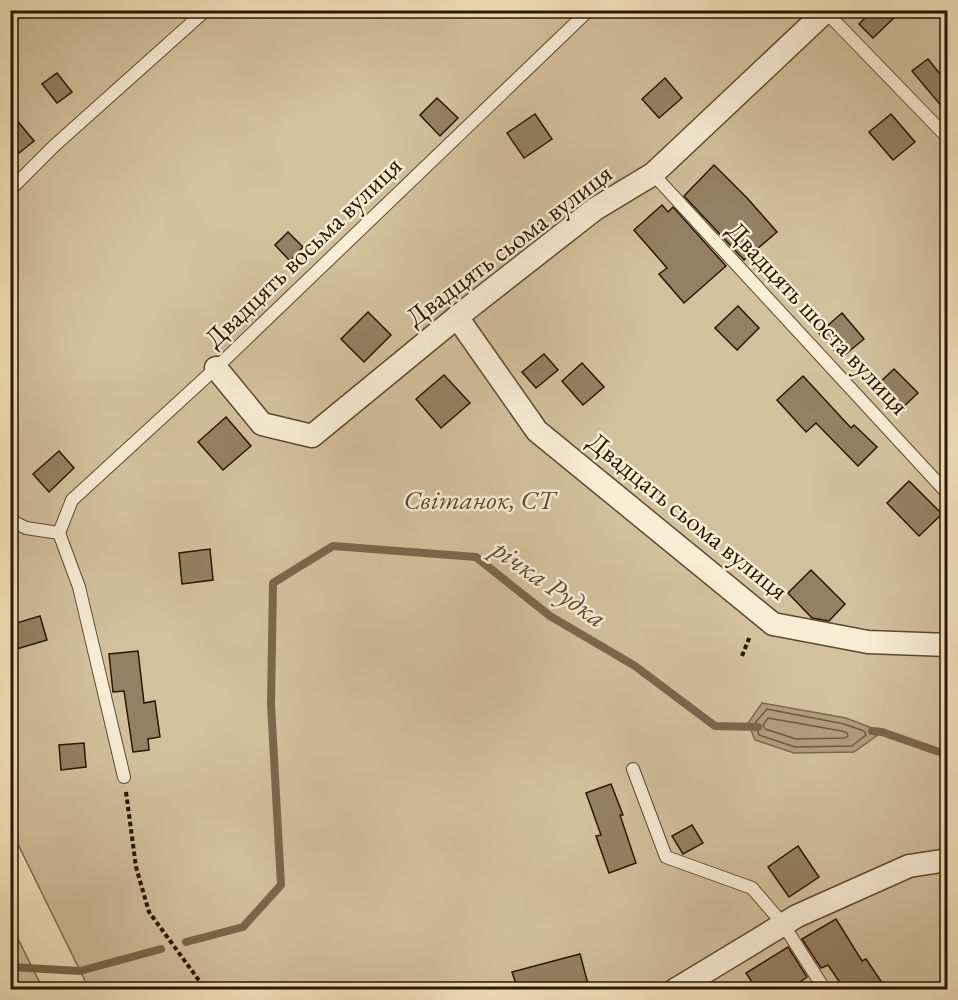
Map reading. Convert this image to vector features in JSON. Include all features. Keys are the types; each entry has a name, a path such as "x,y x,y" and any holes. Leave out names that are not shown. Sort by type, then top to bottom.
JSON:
{"street":[{"name":"Двадцять сьома вулиця","path":"216,368 262,424 312,436 457,317 595,209 653,174 826,11"},
{"name":"Двадцать сьома вулиця","path":"457,317 537,431 772,624 868,642 948,645"},
{"path":"675,990 797,916 909,866 948,860"}],"lane":[{"path":"10,190 54,146 206,10"},
{"name":"Двадцять восьма вулиця","path":"59,533 72,500 216,368 589,10"},
{"path":"826,11 948,138"},
{"name":"Двадцять шоста вулиця","path":"653,174 948,494"},
{"path":"10,520 26,528 59,533 79,587 124,777"},
{"path":"633,769 666,857 752,888 783,924 825,990"}],"path":[{"path":"124,777 136,867 149,912 206,990"}],"green space":[{"name":"Світанок, СТ","path":"11,11 947,11 947,989 89,989 11,830"},
{"path":"11,925 43,989 11,989"}],"water":[{"path":"762,703 846,718 882,732 854,752 794,753 755,740 748,723"}],"building":[{"path":"873,10 902,10 873,38 859,24"},
{"path":"928,59 948,84 948,114 912,71"},
{"path":"57,73 72,92 57,103 42,84"},
{"path":"665,78 682,98 659,118 642,99"},
{"path":"437,98 458,118 440,136 420,115"},
{"path":"10,112 34,141 19,153 10,142"},
{"path":"535,114 552,139 524,158 507,133"},
{"path":"891,114 915,142 893,160 869,132"},
{"path":"714,165 777,232 744,260 684,196"},
{"path":"662,205 668,212 673,207 726,266 684,303 659,274 667,268 634,230"},
{"path":"288,232 303,247 290,261 275,245"},
{"path":"738,306 759,328 737,350 715,328"},
{"path":"368,312 391,335 364,362 341,339"},
{"path":"842,313 864,339 841,358 819,333"},
{"path":"544,354 558,370 536,388 522,372"},
{"path":"582,363 604,387 583,405 562,381"},
{"path":"894,369 918,393 900,410 876,386"},
{"path":"444,375 470,403 441,428 416,399"},
{"path":"803,376 851,428 854,425 877,447 858,466 816,423 806,432 777,400"},
{"path":"226,417 251,446 223,470 198,442"},
{"path":"59,451 74,468 49,492 33,474"},
{"path":"909,481 942,514 919,536 887,503"},
{"path":"210,549 213,580 182,584 179,553"},
{"path":"811,570 845,604 829,621 812,618 788,593"},
{"path":"40,616 47,640 10,651 10,625"},
{"path":"138,651 144,703 155,701 160,737 148,739 149,750 133,752 124,691 113,692 109,654"},
{"path":"84,743 86,767 61,770 59,745"},
{"path":"611,784 623,815 620,815 636,863 609,873 596,836 601,835 586,793"},
{"path":"692,825 703,843 683,854 672,836"},
{"path":"798,846 819,877 789,897 768,867"},
{"path":"836,919 862,961 866,959 887,990 845,990 828,965 821,968 802,939"},
{"path":"788,947 807,977 789,990 757,990 746,973"},
{"path":"580,954 588,984 560,990 518,990 512,972"}],"waterway":[{"name":"річка Рудка","path":"186,942 243,927 281,885 271,704 273,583 333,546 476,557 550,616 635,666 715,726 758,727"},
{"name":"річка Рудка","path":"872,731 882,732 948,755"},
{"name":"річка Рудка","path":"10,967 80,971 161,949"}]}
